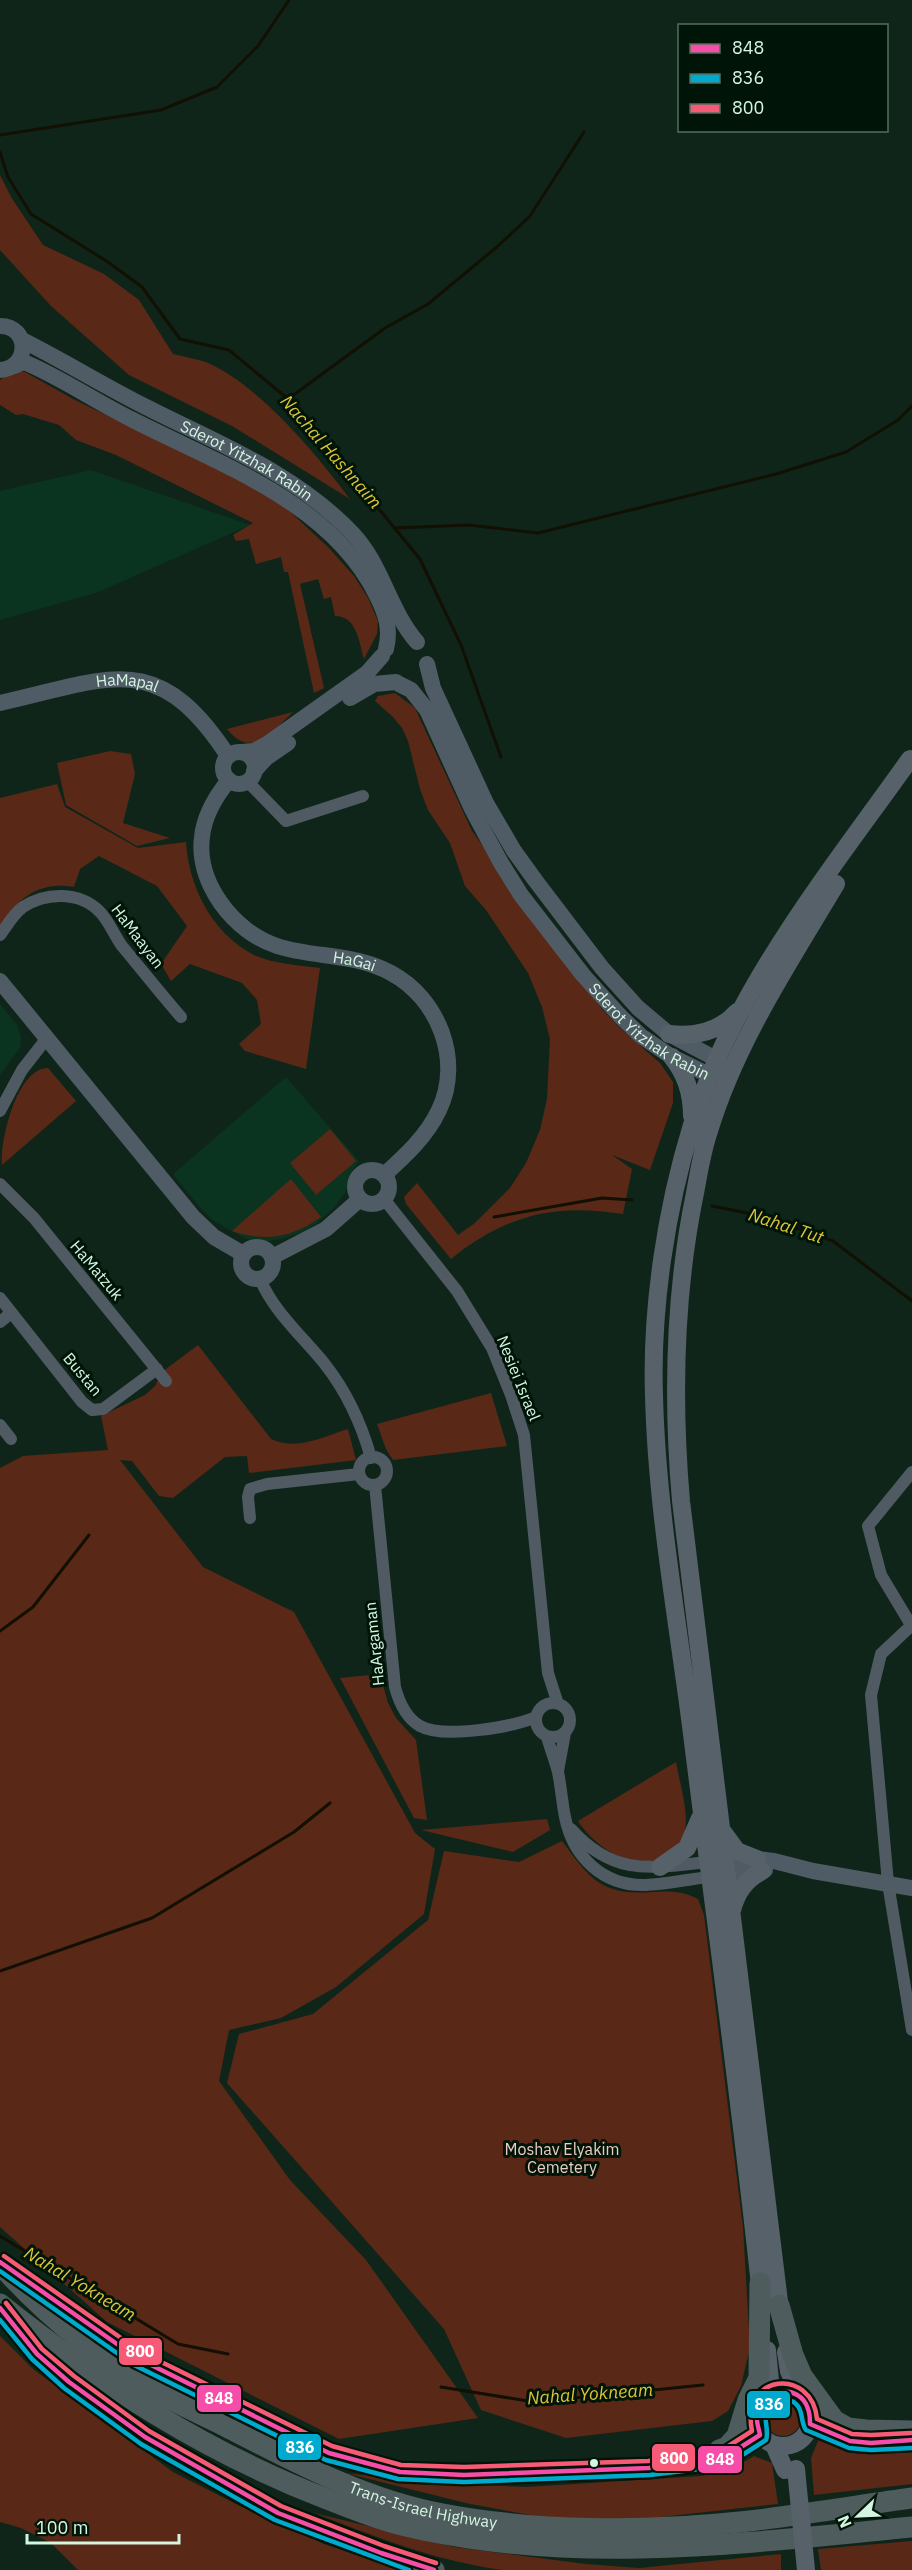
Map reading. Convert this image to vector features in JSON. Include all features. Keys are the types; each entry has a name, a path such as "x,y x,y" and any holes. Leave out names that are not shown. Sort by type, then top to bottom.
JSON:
{"highway":[{"path":"0,2263 137,2358 329,2453 400,2472 464,2475 649,2468 722,2459 767,2440"},
{"name":"Trans-Israel Highway","path":"0,2263 31,2298 65,2327 157,2392 312,2470 381,2497 442,2514 514,2523 600,2528 739,2522 912,2498"},
{"path":"649,2468 710,2454 727,2447 737,2436 748,2400 759,2378 760,2283"},
{"path":"779,2305 793,2355 802,2376 834,2420 848,2428 912,2431"},
{"path":"0,2306 37,2354 69,2382 145,2438 278,2513 381,2553 434,2570"},
{"name":"Trans-Israel Highway","path":"0,2306 45,2340 189,2436 274,2478 378,2518 414,2528 472,2539 625,2549 706,2547 912,2527"},
{"path":"805,2433 871,2443 912,2440"}],"main road":[{"name":"Sderot Yitzhak Rabin","path":"2,324 13,329 22,340 140,404 233,448 271,469 315,499 353,534 369,555 404,625 417,642"},
{"path":"5,370 23,355 22,340"},
{"name":"Sderot Yitzhak Rabin","path":"5,370 24,362 47,372 117,412 262,485 304,513 340,547 371,584 388,623 389,636 384,652"},
{"path":"398,639 417,642 426,655 427,664 420,678 406,684 381,682 363,689 272,754 251,776 238,784 229,780 223,769 235,754 254,751 267,744 364,675 398,639"},
{"path":"384,652 382,668 386,675 397,683"},
{"name":"Sderot Yitzhak Rabin","path":"427,664 433,688 475,781 514,851 602,968 638,1008 714,1068 730,1076"},
{"name":"HaMapal","path":"0,703 117,679 151,682 165,688 189,706 235,754"},
{"name":"Sderot Yitzhak Rabin","path":"397,683 411,690 427,710 472,809 521,895 597,992 641,1035 672,1057 714,1068"},
{"path":"235,754 252,759 251,776"},
{"path":"794,2570 791,2469 812,2413 800,2396 789,2371 732,1912 701,1816 694,1746 664,1530 654,1396 654,1335 661,1267 679,1176 692,1125 714,1068 745,1004 779,947 911,757"},
{"path":"806,2570 791,2469 756,2423 756,2410 766,2395 770,2381 717,1869 721,1828 681,1501 675,1394 680,1277 690,1217 709,1131 730,1076 759,1015 911,757"},
{"name":"HaGai","path":"229,780 208,816 201,847 205,871 211,885 230,914 251,933 278,946 362,961 392,973 421,996 432,1010 443,1034 448,1058 447,1084 440,1108 427,1131 409,1152 384,1175"},
{"path":"0,981 193,1217 214,1237 243,1254"},
{"path":"669,1034 694,1035 717,1028 733,1017 745,1004"},
{"path":"672,1057 679,1066 689,1089 692,1125"},
{"path":"373,1170 384,1175 389,1190 384,1199 370,1204 360,1200 355,1189 362,1173 373,1170"},
{"path":"272,1257 321,1233 360,1200"},
{"path":"261,1247 272,1257 271,1271 260,1279 255,1280 245,1275 240,1265 243,1254 251,1248 261,1247"},
{"path":"660,1867 687,1848 701,1816"},
{"path":"721,1828 737,1851 760,1865"},
{"path":"732,1912 739,1891 760,1865"},
{"path":"717,1869 760,1865 790,1866 912,1888"},
{"path":"766,2395 783,2390 800,2396"},
{"path":"767,2440 783,2446 805,2433"}],"street":[{"path":"251,776 286,821 363,796"},
{"name":"HaMaayan","path":"0,935 14,915 36,901 66,896 79,898 99,911 119,942 181,1017"},
{"path":"0,1111 26,1064 47,1038"},
{"name":"HaMatzuk","path":"0,1184 34,1218 166,1381"},
{"name":"Nesiei Israel","path":"384,1199 457,1291 492,1348 511,1395 524,1435 549,1673 558,1704"},
{"path":"260,1279 276,1306 343,1390 362,1427 370,1458"},
{"name":"Bustan","path":"0,1298 82,1402 92,1410 103,1409 157,1369"},
{"path":"0,1322 11,1313"},
{"path":"0,1425 11,1439"},
{"path":"370,1458 382,1461 386,1469 385,1477 375,1485 363,1481 359,1474 360,1465 370,1458"},
{"path":"912,1472 868,1526 881,1575 911,1625 881,1654 871,1695 888,1883 912,2030"},
{"path":"250,1518 248,1497 250,1489 267,1484 359,1474"},
{"name":"HaArgaman","path":"375,1485 395,1687 405,1712 421,1726 439,1731 520,1724 539,1712"},
{"name":"Nesiei Israel","path":"539,1712 549,1673"},
{"path":"543,1734 557,1738 565,1733 569,1728 570,1716 567,1710 552,1703 539,1712 543,1734 558,1772 567,1824 581,1856 590,1866 612,1879 645,1885 717,1869"},
{"name":"HaArgaman","path":"520,1724 543,1734"},
{"path":"558,1772 565,1733"},
{"path":"567,1824 590,1846 614,1862 630,1867 717,1869"}],"shaded area":[{"path":"91,470 250,525 96,593 0,620 0,491"},
{"path":"0,1004 17,1025 21,1037 20,1048 0,1075"},
{"path":"286,1077 359,1161 352,1171 346,1191 336,1206 316,1224 301,1233 281,1239 267,1241 246,1239 212,1220 173,1174"}],"green space":[{"path":"0,175 11,197 43,245 104,274 139,300 173,354 208,363 228,374 267,404 304,442 350,499 232,426 129,375 51,306 0,250"},
{"path":"10,372 25,372 75,400 272,495 328,547 354,576 368,598 378,621 377,634 364,659 353,625 342,617 335,616 331,597 324,599 318,579 300,584 324,688 314,693 288,572 284,572 281,557 256,564 249,539 236,541 233,535 253,523 116,455 76,440 59,425 23,414 16,415 0,405 0,380"},
{"path":"395,693 415,708 472,831 602,1009 660,1063 673,1082 673,1103 650,1170 612,1155 632,1169 623,1214 575,1210 532,1216 491,1232 451,1259 406,1204 404,1197 417,1183 458,1235 475,1223 510,1188 526,1163 540,1130 547,1099 550,1039 542,1007 528,973 486,910 465,886 450,843 428,810 402,728 375,701 378,696"},
{"path":"293,712 262,740 253,743 236,738 227,729"},
{"path":"110,751 131,754 135,774 123,823 170,838 137,846 66,805 57,763"},
{"path":"57,784 65,807 138,848 186,842 192,875 205,906 225,933 252,954 285,964 320,968 306,1069 245,1051 239,1044 261,1024 257,1000 242,983 190,964 171,981 161,964 187,926 157,886 99,856 80,869 74,887 40,889 22,900 0,926 0,798"},
{"path":"48,1068 76,1101 2,1165 4,1139 19,1092 37,1071"},
{"path":"330,1129 356,1161 316,1195 290,1163"},
{"path":"291,1179 321,1217 300,1230 278,1236 256,1236 232,1231"},
{"path":"198,1345 271,1439 290,1444 310,1442 348,1429 356,1460 249,1473 247,1456 225,1457 173,1498 159,1496 132,1461 120,1460 203,1567 294,1612 415,1833 435,1849 424,1914 336,1987 281,2018 229,2030 219,2081 290,2180 366,2260 478,2418 339,2439 107,2322 0,2227 0,1468 23,1456 108,1450 101,1416 145,1395 155,1386 162,1372"},
{"path":"491,1393 507,1446 393,1460 386,1449 377,1424"},
{"path":"380,1674 388,1703 396,1718 416,1740 427,1820 414,1818 340,1678"},
{"path":"676,1762 686,1821 682,1841 671,1852 659,1859 646,1862 620,1857 596,1842 578,1821"},
{"path":"547,1819 550,1830 513,1852 421,1830"},
{"name":"Moshav Elyakim Cemetery","path":"562,1841 590,1875 609,1888 635,1893 687,1894 698,1899 704,1915 743,2227 750,2347 741,2386 728,2411 712,2421 566,2438 481,2410 444,2329 227,2083 239,2034 313,2014 428,1920 444,1851 519,1862"},
{"path":"0,2336 33,2369 173,2472 240,2506 324,2544 400,2570 78,2570 51,2543 21,2528 0,2522"},
{"path":"783,2400 796,2405 801,2418 796,2431 783,2436 770,2431 765,2418 770,2405"},
{"path":"821,2434 844,2451 858,2454 912,2451 912,2484 814,2495 811,2458"},
{"path":"754,2456 772,2463 778,2504 625,2521 541,2517 470,2504 345,2473 431,2483 527,2487 701,2476 727,2472"},
{"path":"314,2513 454,2547 586,2564 639,2568 781,2554 781,2570 502,2570 430,2554"},
{"path":"912,2541 912,2570 821,2570 818,2549"}],"waterway":[{"path":"0,135 161,110 217,87 258,46 289,0"},
{"path":"288,399 385,328 428,304 498,246 530,216 584,132"},
{"name":"Nachal Hashnaim","path":"0,152 8,177 31,214 108,262 142,287 180,339 229,350 288,399 333,453 420,559 461,645 501,757"},
{"path":"394,528 469,525 538,533 776,474 846,452 898,420 912,406"},
{"name":"Nahal Tut","path":"494,1217 602,1198 632,1200"},
{"name":"Nahal Tut","path":"712,1206 762,1216 833,1241 912,1301"},
{"path":"0,1631 33,1607 89,1535"},
{"path":"0,1971 152,1918 294,1832 330,1803"},
{"name":"Nahal Yokneam","path":"0,2236 178,2344 228,2354"},
{"name":"Nahal Yokneam","path":"441,2387 534,2402 703,2385"}],"transit line":[{"name":"800","path":"4,2256 141,2352 332,2446 401,2465 464,2467 648,2461 719,2452 752,2431 751,2412 756,2397 766,2388 778,2384 791,2385 803,2391 812,2402 817,2419 852,2434 911,2433"},
{"name":"848","path":"0,2262 137,2358 329,2453 400,2472 464,2475 649,2468 722,2459 760,2435 757,2423 759,2407 765,2399 780,2392 789,2392 804,2400 809,2411 810,2424 850,2441 871,2443 912,2440"},
{"name":"836","path":"0,2271 134,2365 326,2460 398,2479 464,2482 650,2475 725,2466 766,2440 765,2411 771,2402 778,2399 790,2400 798,2407 806,2430 849,2448 871,2450 912,2448"},
{"name":"800","path":"6,2303 42,2349 74,2376 149,2431 281,2506 384,2546 436,2563"},
{"name":"848","path":"0,2308 37,2354 69,2382 145,2437 278,2513 381,2553 434,2570"},
{"name":"836","path":"0,2320 32,2359 64,2388 141,2444 275,2520 409,2570"}]}
